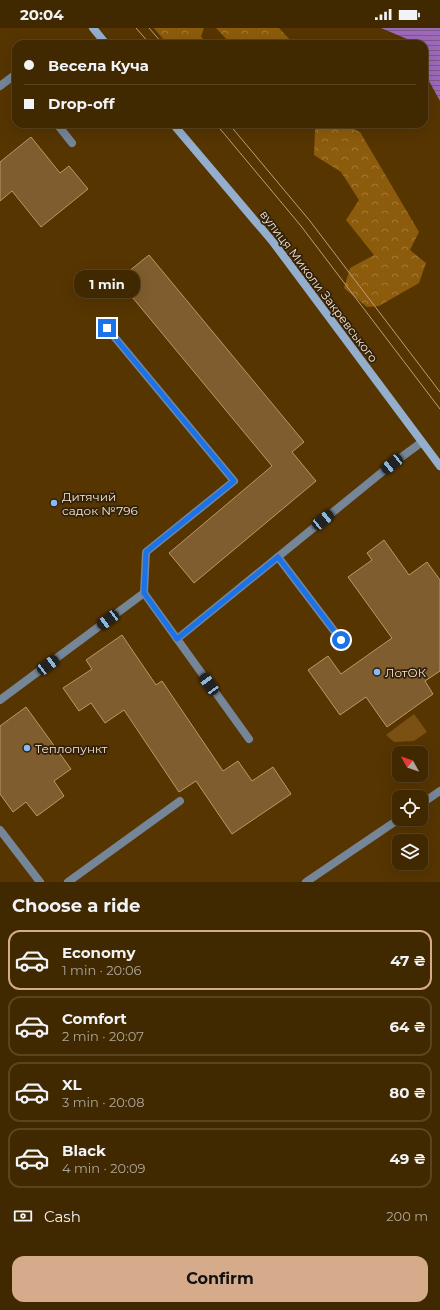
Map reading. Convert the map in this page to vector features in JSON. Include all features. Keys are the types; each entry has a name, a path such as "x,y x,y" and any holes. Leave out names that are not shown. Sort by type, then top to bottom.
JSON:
{"street":[{"path":"93,28 103,40"},
{"path":"0,86 12,77"},
{"path":"60,128 72,143"},
{"name":"вулиця Миколи Закревського","path":"176,128 272,242 440,466"},
{"path":"107,328 234,481 146,552 144,593 249,739"},
{"path":"177,639 392,464 422,442"},
{"path":"278,557 341,640"},
{"path":"0,700 144,593"},
{"path":"428,799 440,791"},
{"path":"68,882 180,801"},
{"path":"306,882 392,824"},
{"path":"0,830 40,882"}],"shaded area":[{"path":"381,28 440,28 440,101 428,79 428,40 407,39"},
{"path":"414,714 427,732 414,741 394,742 386,735"}],"green space":[{"path":"154,28 204,28 201,36 204,40 164,40"},
{"path":"216,28 279,28 290,40 227,40"},
{"path":"318,128 351,128 360,132 419,232 410,250 426,263 419,283 379,306 367,307 344,288 350,268 374,255 346,220 359,200 341,172 314,155 315,130"}],"building":[{"path":"31,137 60,173 69,166 88,189 41,227 12,191 0,201 0,162"},
{"path":"149,255 304,442 292,452 316,481 194,583 169,553 272,466 118,280"},
{"path":"384,540 409,575 427,562 440,580 440,671 425,681 433,694 387,727 366,697 340,715 308,670 328,656 341,674 392,638 348,577 372,560 367,553"},
{"path":"122,635 156,685 162,681 223,771 238,761 252,781 273,767 291,794 232,834 196,781 179,792 124,710 105,723 91,703 79,711 63,688 92,669 86,660"},
{"name":"Теплопункт","path":"26,707 71,769 54,781 64,796 37,816 26,802 13,812 0,794 0,726"}],"tram line":[{"path":"136,28 146,40"},
{"path":"149,28 160,40"},
{"path":"219,128 301,226 440,409"},
{"path":"232,128 310,221 440,392"}],"place":[{"name":"Дитячий садок №796","path":"54,503"},
{"name":"ЛотОК","path":"377,672"},
{"name":"Теплопункт","path":"27,748"}],"route":[{"path":"107,328 234,481 146,552 144,593 177,639 278,557 341,640"}]}
